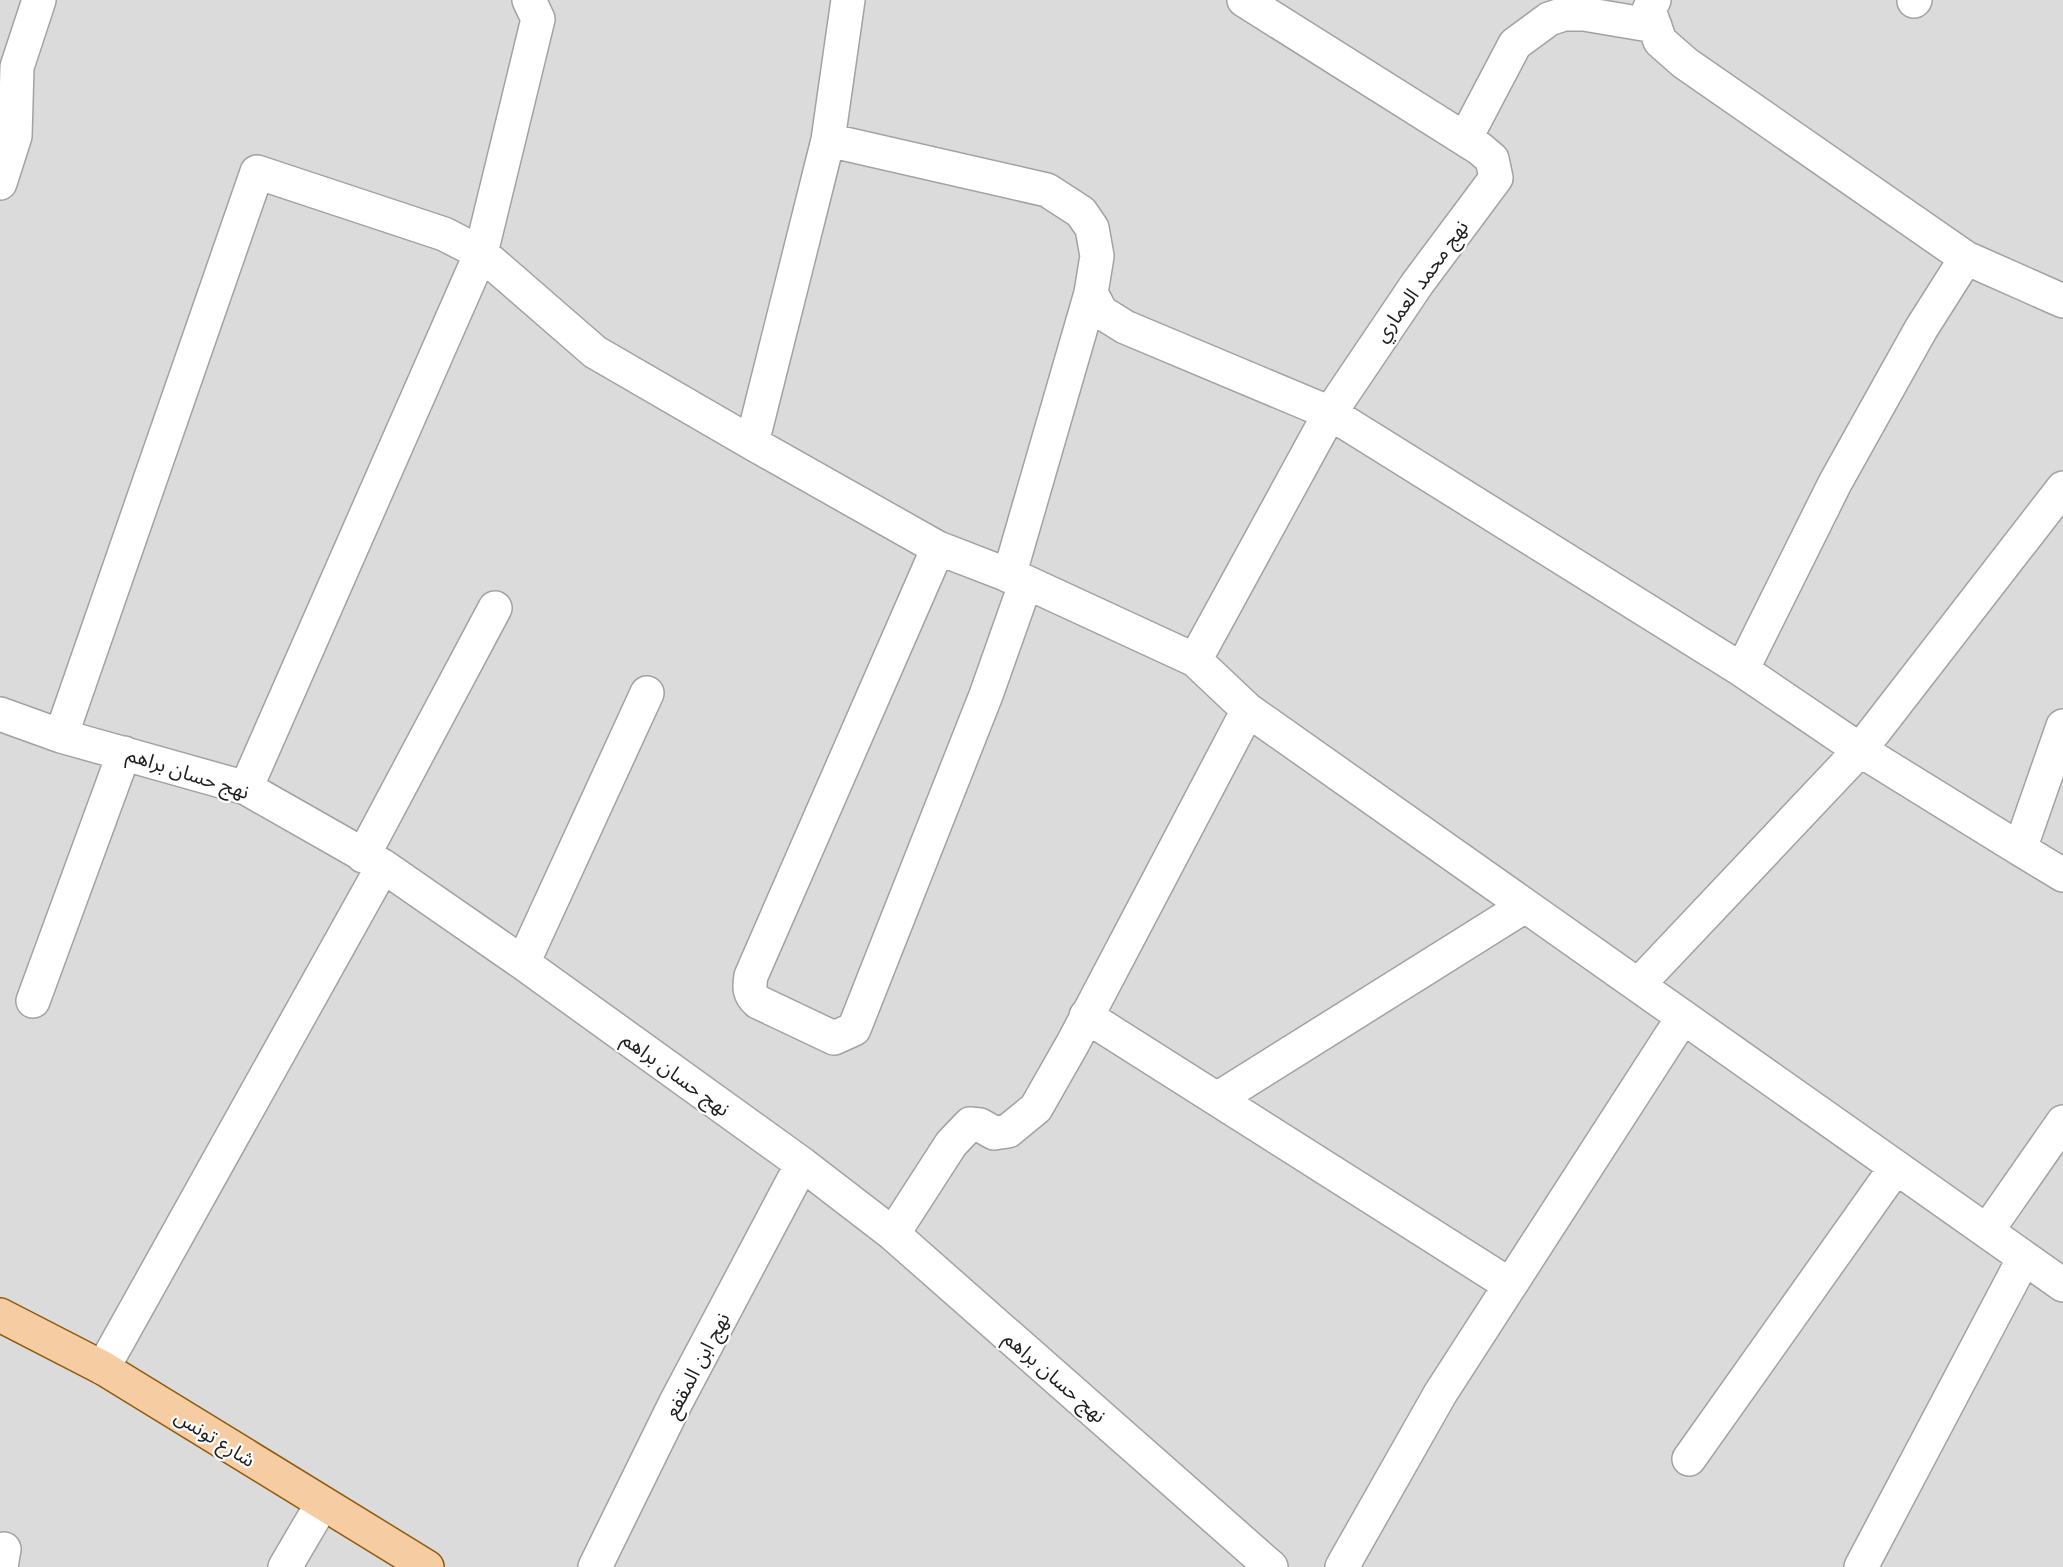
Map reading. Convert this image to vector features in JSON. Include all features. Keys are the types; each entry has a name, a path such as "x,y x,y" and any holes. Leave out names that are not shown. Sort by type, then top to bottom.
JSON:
{"main road":[{"name":"شارع تونس","path":"0,1315 103,1368 427,1567"}],"street":[{"path":"0,183 17,66 39,0"},
{"path":"246,788 481,253 538,19 530,0"},
{"path":"752,443 828,140 848,0"},
{"name":"نهج محمد العماري","path":"1195,660 1330,413 1417,284 1496,178 1492,159 1465,139 1244,0"},
{"path":"1465,139 1515,44 1549,19 1564,14 1655,13 1660,41 1685,63 1966,258 2063,301"},
{"path":"828,140 1047,190 1081,212 1092,228 1097,256 1091,292 986,695 854,1029 834,1038 758,1002 751,996 749,988 751,976 938,548"},
{"path":"61,736 256,172 444,234 481,253 595,352 752,443 938,548 1017,579 1195,660 1248,710 2063,1285"},
{"path":"1742,670 1836,483 1921,329 1966,258"},
{"path":"1091,292 1101,312 1125,327 1330,413 1742,670 1860,750 2063,875"},
{"path":"1638,985 1860,750 2063,488"},
{"path":"103,1368 373,861 495,608"},
{"path":"523,963 647,693"},
{"path":"892,1234 962,1130 970,1124 980,1125 994,1133 1008,1131 1036,1108 1248,710"},
{"name":"نهج حسان براهم","path":"0,714 61,736 246,788 373,861 523,963 802,1164 892,1234 1271,1567"},
{"path":"2020,849 2063,726"},
{"path":"33,1001 124,753"},
{"path":"1217,1099 1525,906"},
{"path":"1086,1016 1510,1285"},
{"path":"1342,1567 1440,1394 1683,1017"},
{"path":"1987,1231 2063,1122"},
{"name":"نهج ابن المقفع","path":"595,1567 675,1404 802,1164"},
{"path":"1689,1459 1896,1167"},
{"path":"1861,1567 2024,1258"},
{"path":"285,1567 322,1504"}],"shaded area":[{"path":"0,0 2063,0 2063,1567 0,1567"}]}
